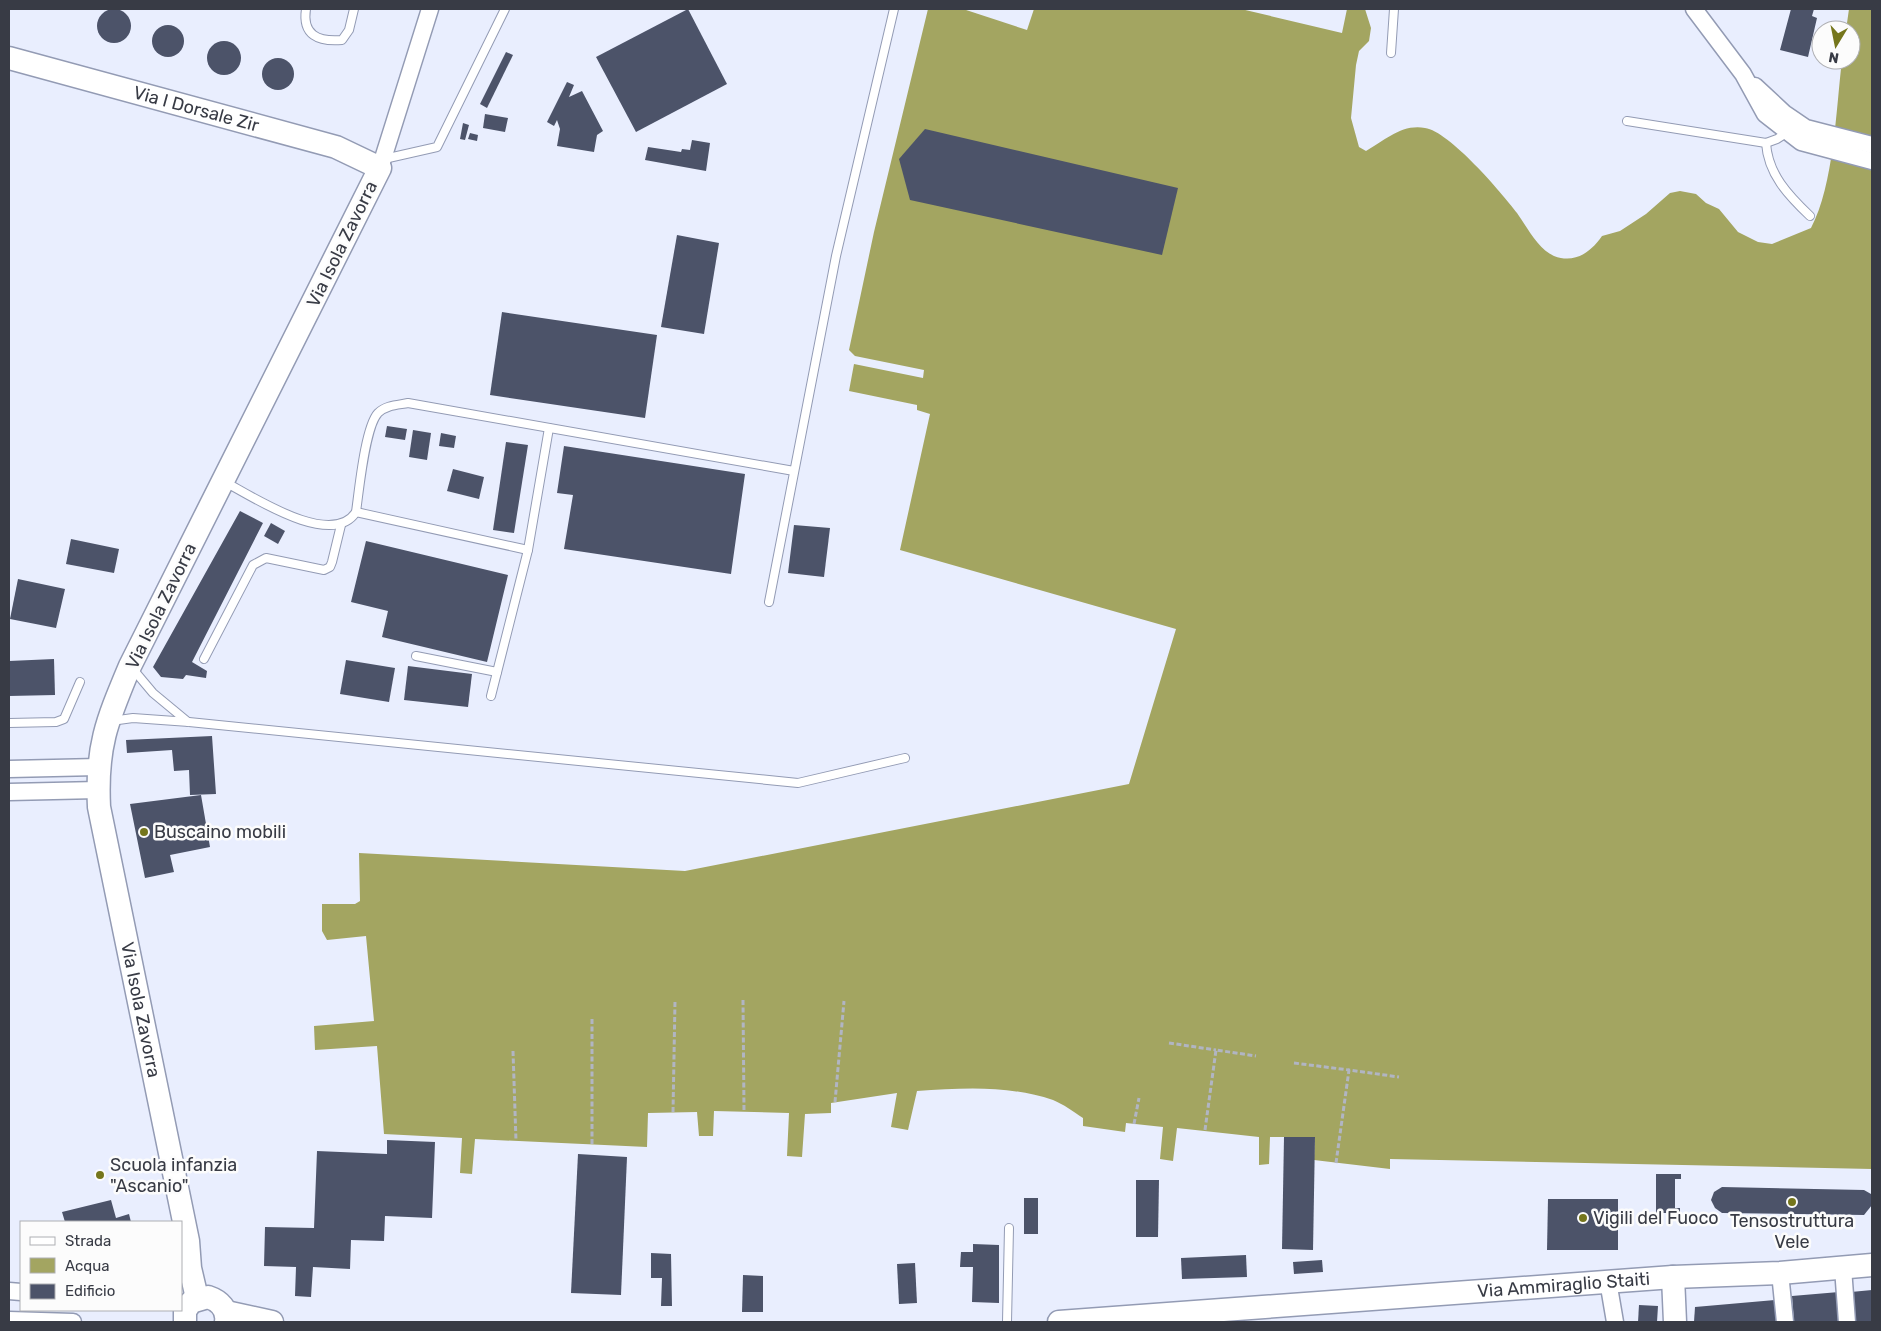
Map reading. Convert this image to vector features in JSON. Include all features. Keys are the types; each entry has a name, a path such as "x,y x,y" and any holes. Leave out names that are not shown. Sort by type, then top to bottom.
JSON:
{"main road":[{"name":"Via I Dorsale Zir","path":"9,58 336,147 382,164"},
{"name":"Via Isola Zavorra","path":"203,1308 99,808 98,767 107,722 130,666 382,164"},
{"name":"Via Isola Zavorra","path":"188,1241 186,1273 203,1308"},
{"name":"Via Ammiraglio Staiti","path":"1256,1315 1608,1281 1780,1273 1872,1265"},
{"path":"1673,1277 1675,1322"},
{"path":"203,1308 272,1322"},
{"path":"1059,1322 1256,1315"},
{"path":"1192,1322 1256,1315"}],"street":[{"name":"Via Isola Zavorra","path":"382,164 430,9"},
{"path":"1694,9 1743,74 1765,114 1801,142 1815,138 1872,145"},
{"path":"1743,74 1784,113 1806,128 1815,138 1872,161"},
{"path":"9,769 98,767"},
{"path":"9,792 98,790"},
{"path":"1843,1268 1847,1322"},
{"path":"1780,1273 1785,1322"},
{"path":"1608,1281 1615,1322"},
{"path":"9,1320 73,1322"}],"lane":[{"path":"306,9 304,20 309,30 317,38 329,41 342,40 349,30 354,9"},
{"path":"382,164 437,147 505,9"},
{"path":"769,602 836,256 894,9"},
{"path":"1391,53 1394,9"},
{"path":"1627,121 1766,142 1778,139 1788,132"},
{"path":"1766,142 1771,169 1789,196 1810,216"},
{"path":"222,481 293,518 330,526 341,525 351,520 356,512 371,425 379,412 390,406 408,403 794,471"},
{"path":"491,696 528,550 549,428"},
{"path":"356,512 528,550"},
{"path":"204,659 253,565 266,558 324,570 330,567 332,562 341,525"},
{"path":"416,656 498,672"},
{"path":"130,666 153,693 189,722"},
{"path":"9,724 56,722 64,719 80,682"},
{"path":"107,722 132,718 189,722 798,783 905,758"},
{"path":"1007,1322 1009,1228"}],"path":[{"path":"673,1112 675,1000"},
{"path":"744,1000 744,1111"},
{"path":"835,1102 844,1001"},
{"path":"592,1017 592,1144"},
{"path":"1168,1044 1256,1056"},
{"path":"1205,1130 1216,1050"},
{"path":"513,1051 516,1141"},
{"path":"1294,1063 1399,1077"},
{"path":"1336,1163 1349,1070"},
{"path":"1134,1124 1138,1098"}],"water":[{"path":"928,9 1241,9 1342,33 1347,9 1365,9 1371,28 1369,41 1359,51 1351,118 1359,147 1366,151 1408,128 1425,128 1435,132 1461,151 1488,178 1517,213 1533,237 1548,253 1562,258 1582,255 1593,247 1602,236 1620,231 1646,214 1670,193 1680,191 1696,194 1706,203 1719,209 1738,232 1758,242 1772,244 1811,228 1819,210 1825,190 1833,146 1841,70 1861,70 1861,20 1847,20 1849,9 1872,9 1872,1169 1390,1159 1390,1169 1314,1160 1315,1137 1270,1137 1269,1164 1259,1165 1259,1137 1177,1128 1173,1161 1160,1159 1163,1127 1126,1123 1125,1132 1083,1126 1083,1118 1053,1100 1019,1092 985,1089 917,1091 908,1130 891,1127 897,1093 831,1103 831,1113 805,1114 802,1157 787,1156 789,1113 714,1111 713,1136 699,1136 697,1112 648,1113 647,1147 475,1139 472,1174 460,1173 462,1138 384,1134 377,1046 315,1050 314,1026 374,1021 366,936 327,940 322,931 322,904 355,904 360,901 359,853 685,871 1129,784 1176,629 900,550 930,414 917,410 917,405 849,391 854,364 923,378 924,370 855,356 849,350 874,232"}],"pier":[{"path":"963,9 1034,9 1027,30"}],"building":[{"path":"114,9 126,14 131,26 126,38 114,43 102,38 97,26 102,14"},
{"path":"688,9 727,84 636,132 596,57"},
{"path":"1791,9 1814,9 1812,16 1817,18 1817,20 1811,20 1811,44 1808,57 1780,50"},
{"path":"168,25 174,26 179,30 183,35 183,47 179,52 174,56 168,57 162,56 157,52 153,47 152,41 153,35 157,30 162,26"},
{"path":"224,41 236,46 241,58 236,70 224,75 212,70 207,58 212,46"},
{"path":"506,52 513,55 487,108 480,104"},
{"path":"278,58 290,62 294,74 290,86 278,90 266,86 262,74 266,62"},
{"path":"567,82 574,85 569,97 582,91 603,131 597,135 594,152 557,146 560,129 557,120 554,126 547,122"},
{"path":"485,114 508,118 505,132 483,128"},
{"path":"463,123 469,125 465,140 460,139"},
{"path":"925,129 1178,188 1162,255 910,200 899,159"},
{"path":"470,133 478,135 477,141 468,139"},
{"path":"692,140 710,143 706,171 645,160 648,147 681,152 682,149 690,150"},
{"path":"677,235 719,243 704,334 661,327"},
{"path":"502,312 657,335 645,418 490,395"},
{"path":"387,426 407,429 405,440 385,437"},
{"path":"413,430 431,433 427,460 409,457"},
{"path":"441,433 456,436 454,448 439,446"},
{"path":"506,442 528,445 514,533 493,530"},
{"path":"564,446 745,474 731,574 564,549 573,495 557,493"},
{"path":"453,469 484,477 479,499 447,491"},
{"path":"240,511 263,523 192,662 207,671 206,678 186,675 183,679 161,677 153,667"},
{"path":"271,523 285,531 278,544 264,536"},
{"path":"794,525 830,528 824,577 788,573"},
{"path":"71,539 119,549 114,573 66,564"},
{"path":"366,541 508,575 487,662 382,637 388,611 351,602"},
{"path":"18,579 65,589 56,628 10,619"},
{"path":"54,659 55,695 9,696 9,661"},
{"path":"346,660 395,668 389,702 340,694"},
{"path":"408,666 472,674 468,707 404,700"},
{"path":"212,736 216,794 190,795 189,770 174,771 172,750 127,753 126,740"},
{"path":"201,795 210,847 170,855 174,872 145,878 130,804"},
{"path":"1284,1137 1315,1137 1313,1250 1282,1249"},
{"path":"387,1140 435,1142 432,1218 385,1216 384,1241 351,1240 350,1269 313,1267 311,1297 295,1296 296,1267 264,1266 265,1227 314,1228 317,1151 387,1154"},
{"path":"578,1154 627,1157 621,1295 571,1293"},
{"path":"1656,1174 1681,1174 1681,1179 1675,1179 1675,1208 1680,1208 1680,1213 1656,1213"},
{"path":"1136,1180 1159,1180 1158,1237 1136,1237"},
{"name":"Tensostruttura Vele","path":"1722,1187 1864,1190 1871,1194 1872,1205 1864,1215 1722,1213 1715,1208 1711,1200 1714,1192"},
{"path":"1024,1198 1038,1198 1038,1234 1024,1234"},
{"name":"Vigili del Fuoco","path":"1548,1199 1618,1199 1618,1250 1547,1250"},
{"path":"111,1200 116,1218 129,1214 131,1221 65,1221 62,1212"},
{"path":"973,1244 999,1245 999,1303 972,1302 973,1267 960,1267 961,1252 973,1252"},
{"path":"651,1253 671,1254 672,1306 661,1306 662,1278 651,1278"},
{"path":"1246,1255 1247,1277 1182,1279 1181,1258"},
{"path":"1322,1260 1323,1272 1294,1274 1293,1262"},
{"path":"915,1263 917,1303 899,1304 897,1264"},
{"path":"743,1275 763,1276 763,1312 742,1312"},
{"path":"1872,1290 1872,1322 1854,1322 1851,1292"},
{"path":"1839,1292 1842,1322 1794,1322 1792,1296"},
{"path":"1775,1300 1778,1322 1694,1322 1695,1307"},
{"path":"1639,1305 1658,1306 1657,1322 1638,1322"}],"place":[{"name":"Buscaino mobili","path":"144,832"},
{"name":"Scuola infanzia \"Ascanio\"","path":"100,1175"},
{"name":"Tensostruttura Vele","path":"1792,1202"},
{"name":"Vigili del Fuoco","path":"1583,1218"}]}
